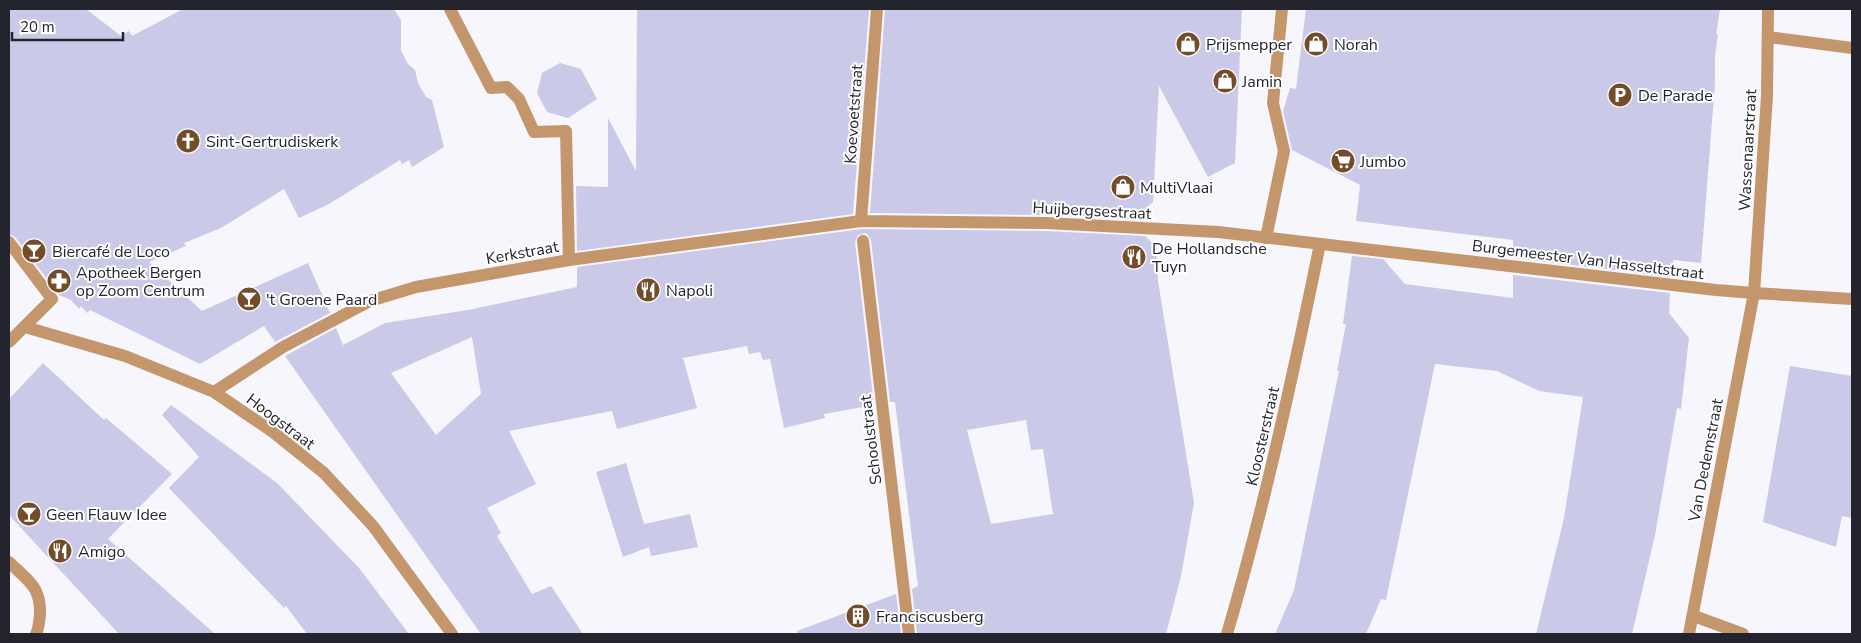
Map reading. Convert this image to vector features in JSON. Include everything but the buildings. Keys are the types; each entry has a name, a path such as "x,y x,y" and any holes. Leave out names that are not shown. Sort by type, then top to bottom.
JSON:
{"street":[{"path":"450,9 491,88 507,87 519,99 534,132 566,131 569,260"},
{"name":"Koevoetstraat","path":"861,221 878,9"},
{"path":"1266,238 1284,151 1273,103 1282,9"},
{"name":"Wassenaarstraat","path":"1754,293 1767,96 1768,9"},
{"path":"1768,37 1852,48"},
{"name":"Kerkstraat","path":"214,392 283,347 370,301 416,287 569,260 861,221"},
{"name":"Huijbergsestraat","path":"861,221 1046,223 1218,232 1320,244"},
{"name":"Schoolstraat","path":"863,241 909,634"},
{"path":"9,242 52,299 9,342"},
{"name":"Burgemeester Van Hasseltstraat","path":"1320,244 1716,290 1852,299"},
{"name":"Kloosterstraat","path":"1227,634 1254,544 1282,429 1320,244"},
{"name":"Van Dedemstraat","path":"1689,634 1694,616 1719,470 1754,293"},
{"name":"Hoogstraat","path":"25,326 125,356 214,392 272,432 324,473 372,526 452,634"},
{"path":"9,562 38,590 40,600 39,628 36,634"},
{"path":"1694,616 1743,634"}],"place":[{"name":"Prijsmepper","path":"1188,44"},
{"name":"Norah","path":"1316,44"},
{"name":"Jamin","path":"1225,81"},
{"name":"De Parade","path":"1620,95"},
{"name":"Sint-Gertrudiskerk","path":"188,141"},
{"name":"Jumbo","path":"1343,161"},
{"name":"MultiVlaai","path":"1123,187"},
{"name":"Biercafé de Loco","path":"34,251"},
{"name":"De Hollandsche Tuyn","path":"1134,257"},
{"name":"Apotheek Bergen op Zoom Centrum","path":"59,281"},
{"name":"Napoli","path":"648,290"},
{"name":"'t Groene Paard","path":"249,299"},
{"name":"Geen Flauw Idee","path":"29,514"},
{"name":"Amigo","path":"60,551"},
{"name":"Franciscusberg","path":"858,616"}]}
